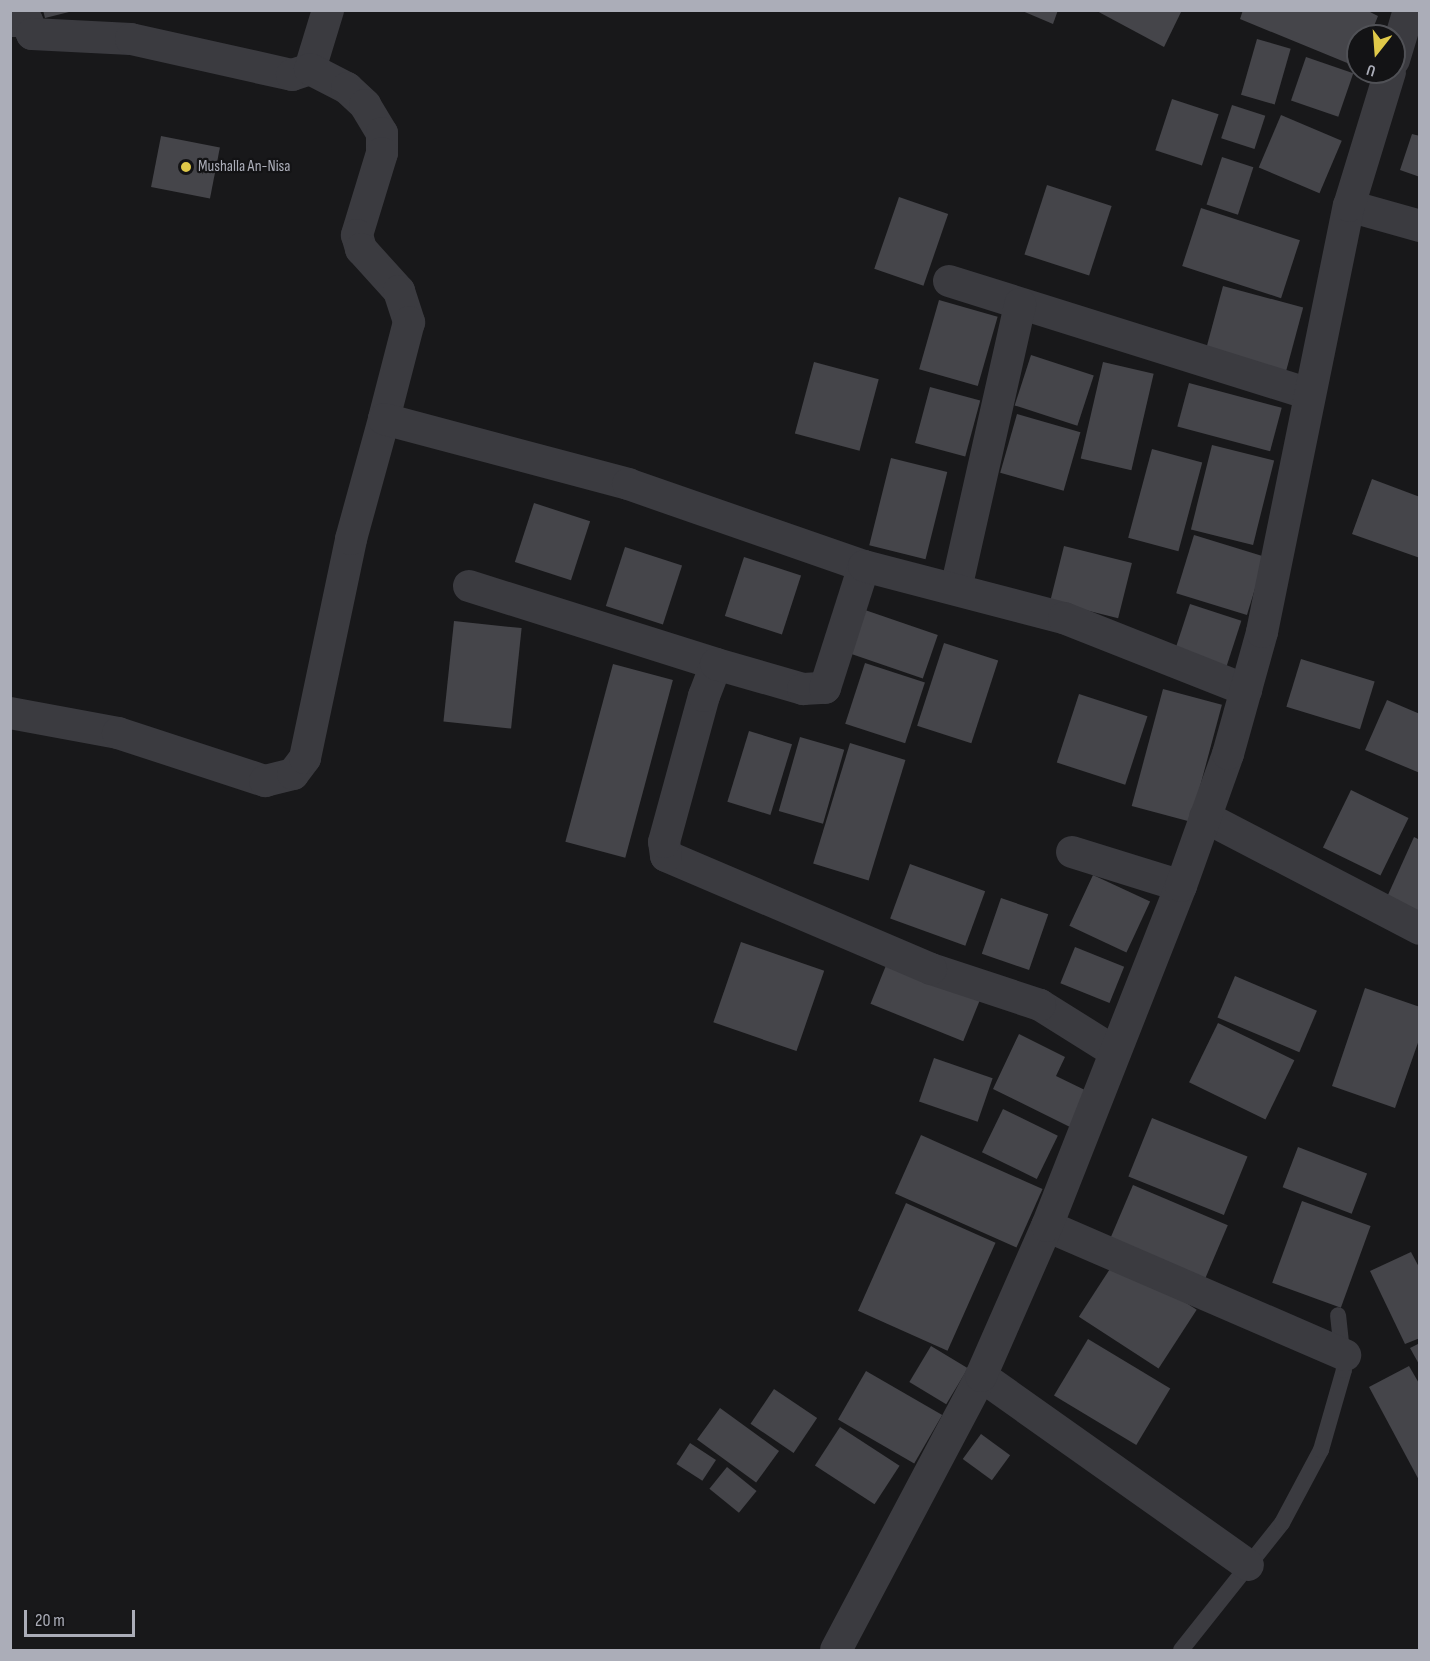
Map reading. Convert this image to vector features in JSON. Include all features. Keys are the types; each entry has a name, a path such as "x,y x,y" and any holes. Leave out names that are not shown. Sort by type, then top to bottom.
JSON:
{"street":[{"path":"310,69 328,10"},
{"path":"10,21 27,21 32,34 131,39 268,72 292,75 310,69 347,88 365,105 382,133 382,153 357,235 361,249 399,291 409,322 351,538 305,758 293,774 266,781 118,733 10,713"},
{"path":"836,1650 981,1377 1047,1226 1181,886 1246,690 1349,206 1386,84"},
{"path":"1349,206 1419,226"},
{"path":"949,281 1309,394"},
{"path":"956,589 1020,304"},
{"path":"384,419 628,484 864,566 1064,618 1246,690"},
{"path":"469,586 716,664 803,688 825,688 864,566"},
{"path":"716,664 664,842 666,856 931,969 1040,1005 1115,1052"},
{"path":"1205,817 1419,929"},
{"path":"1072,852 1181,886"},
{"path":"1047,1226 1346,1355"},
{"path":"981,1377 1248,1565"}],"lane":[{"path":"1181,1650 1282,1523 1321,1450 1340,1394 1346,1355 1338,1315"}],"building":[{"path":"43,10 73,10 73,11 45,18"},
{"path":"1020,10 1058,10 1053,24"},
{"path":"1095,10 1182,10 1164,47"},
{"path":"1243,10 1366,10 1378,16 1375,24 1346,24 1346,62 1240,19"},
{"path":"1257,39 1291,49 1275,104 1241,95"},
{"path":"1306,57 1346,71 1346,84 1350,84 1338,117 1291,100"},
{"path":"1172,99 1219,114 1202,165 1155,150"},
{"path":"1232,105 1265,116 1254,149 1221,138"},
{"path":"1281,115 1342,141 1319,193 1259,167"},
{"path":"1412,134 1420,136 1420,177 1400,170"},
{"name":"Mushalla An-Nisa","path":"161,136 220,147 210,198 151,187"},
{"path":"1222,157 1253,167 1238,215 1207,205"},
{"path":"1047,185 1112,206 1089,275 1024,254"},
{"path":"899,197 948,214 923,286 874,269"},
{"path":"1201,208 1300,240 1281,298 1182,266"},
{"path":"1223,286 1303,307 1285,375 1205,354"},
{"path":"939,300 998,317 978,386 919,369"},
{"path":"1031,355 1094,375 1077,426 1015,405"},
{"path":"814,362 879,379 860,451 795,433"},
{"path":"1103,362 1154,374 1131,470 1081,458"},
{"path":"1189,383 1282,408 1270,451 1177,426"},
{"path":"930,387 980,400 965,456 915,443"},
{"path":"1017,414 1080,432 1064,491 1000,473"},
{"path":"1212,445 1274,460 1253,545 1191,529"},
{"path":"1152,449 1202,462 1178,551 1128,538"},
{"path":"891,458 947,472 926,559 869,545"},
{"path":"1372,479 1420,497 1420,558 1352,534"},
{"path":"534,503 590,521 571,580 515,562"},
{"path":"1194,535 1265,557 1247,615 1176,593"},
{"path":"1064,546 1132,563 1118,618 1050,601"},
{"path":"625,547 682,566 663,625 606,606"},
{"path":"744,557 801,576 782,635 725,616"},
{"path":"1190,604 1241,621 1224,675 1172,658"},
{"path":"865,610 938,635 923,679 850,653"},
{"path":"454,621 522,628 511,729 443,721"},
{"path":"944,643 998,661 971,743 917,726"},
{"path":"1301,659 1375,682 1360,729 1286,707"},
{"path":"865,663 925,682 905,743 845,724"},
{"path":"613,664 673,680 625,858 565,842"},
{"path":"1163,689 1222,705 1191,822 1132,806"},
{"path":"1079,694 1147,716 1125,785 1057,762"},
{"path":"1387,700 1420,714 1420,773 1365,750"},
{"path":"749,731 792,744 770,815 727,802"},
{"path":"800,737 844,750 823,824 779,811"},
{"path":"850,743 905,760 869,880 813,863"},
{"path":"1351,790 1409,818 1380,876 1323,848"},
{"path":"1414,837 1420,840 1420,912 1387,897"},
{"path":"910,864 985,891 965,946 890,919"},
{"path":"1093,875 1150,902 1126,952 1069,926"},
{"path":"1001,898 1048,914 1029,970 982,954"},
{"path":"741,942 824,971 797,1051 713,1022"},
{"path":"1075,947 1124,967 1110,1003 1060,983"},
{"path":"887,963 980,1000 963,1041 871,1004"},
{"path":"1235,976 1317,1011 1299,1052 1217,1017"},
{"path":"1365,988 1420,1007 1420,1037 1395,1108 1332,1086"},
{"path":"1218,1023 1294,1060 1265,1120 1189,1082"},
{"path":"1019,1034 1065,1057 1056,1076 1089,1092 1072,1128 993,1089"},
{"path":"934,1058 993,1078 978,1122 919,1101"},
{"path":"1003,1109 1058,1136 1037,1179 982,1152"},
{"path":"1152,1118 1247,1157 1224,1215 1128,1176"},
{"path":"921,1135 1043,1189 1016,1248 895,1193"},
{"path":"1298,1147 1367,1174 1352,1214 1283,1187"},
{"path":"1133,1185 1228,1225 1202,1286 1107,1246"},
{"path":"1302,1201 1371,1226 1341,1308 1272,1283"},
{"path":"906,1203 996,1243 948,1351 858,1311"},
{"path":"1411,1252 1420,1269 1420,1338 1405,1344 1370,1271"},
{"path":"1117,1258 1197,1310 1159,1368 1079,1317"},
{"path":"1088,1339 1170,1388 1136,1445 1054,1396"},
{"path":"1420,1343 1420,1366 1410,1348"},
{"path":"931,1346 968,1368 946,1404 909,1382"},
{"path":"1409,1366 1420,1385 1420,1482 1369,1387"},
{"path":"866,1371 942,1415 914,1463 838,1419"},
{"path":"774,1389 817,1418 794,1453 751,1424"},
{"path":"720,1408 779,1451 756,1482 697,1440"},
{"path":"840,1427 900,1466 874,1504 815,1466"},
{"path":"981,1434 1010,1455 992,1480 963,1459"},
{"path":"690,1443 716,1460 702,1481 676,1464"},
{"path":"727,1467 757,1491 739,1513 709,1489"}],"place":[{"name":"Mushalla An-Nisa","path":"186,167"}]}
